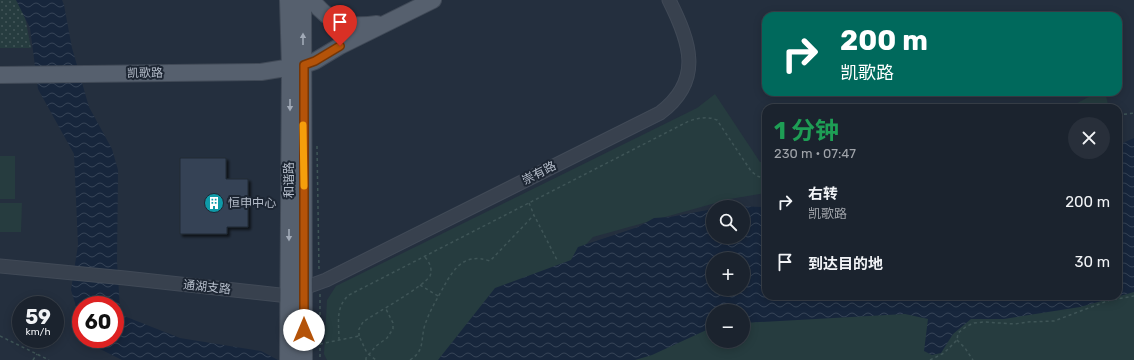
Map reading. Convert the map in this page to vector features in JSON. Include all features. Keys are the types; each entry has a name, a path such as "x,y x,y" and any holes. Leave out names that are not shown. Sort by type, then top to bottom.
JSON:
{"main road":[{"name":"和谐路","path":"288,0 297,65 304,288 310,360"},
{"name":"和谐路","path":"288,360 297,65 303,0"},
{"path":"312,0 322,12 333,20 348,25 366,26 390,22"},
{"path":"297,65 315,61 340,46 433,0"},
{"name":"凯歌路","path":"0,75 27,70 261,62 297,65"},
{"name":"凯歌路","path":"0,66 27,70"}],"street":[{"name":"崇有路","path":"304,288 319,283 653,117 670,106 683,88 688,71 690,54 684,32 669,0"},
{"name":"通湖支路","path":"0,266 124,278 289,300"}],"path":[{"path":"1122,114 1134,113"},
{"path":"339,340 340,309 343,301 350,295 689,121 709,117 717,120 751,171 762,178"},
{"path":"310,360 320,344 317,140"},
{"path":"529,203 557,260"},
{"path":"411,360 419,353 424,327 438,296 453,270 462,262 472,258 483,258 490,260 534,215"},
{"path":"376,360 369,355 362,346 359,336 359,329 363,322 420,285 430,275 431,268 428,260 424,256"},
{"path":"420,285 438,296"},
{"path":"1122,298 1134,296"},
{"path":"930,360 944,353 957,340 958,333 974,323 984,322 1015,324 1054,321 1110,300"},
{"path":"366,360 376,346 387,338 393,329 393,323 385,307"},
{"path":"0,336 49,360"},
{"path":"320,344 359,336"},
{"path":"957,340 974,360"},
{"path":"33,360 37,354"}],"green space":[{"path":"0,0 21,0 31,48 0,48"},
{"path":"715,94 760,162 762,162 762,194 726,200 706,200 706,206 593,237 571,260 453,360 327,360 324,354 327,300 336,286 697,108"},
{"path":"1090,96 1106,96 1108,104 1076,104"},
{"path":"0,156 15,156 15,199 0,199"},
{"path":"0,203 22,203 21,232 0,232"},
{"path":"1134,268 1134,360 591,360 706,318 706,348 750,348 750,311 1018,300 1122,300 1122,289"}],"water":[{"path":"16,0 62,0 72,48 89,107 112,149 118,170 117,261 119,296 73,296 71,290 78,245 74,154 38,89 30,28"},
{"path":"1134,138 1134,292 1122,295 1122,143"},
{"path":"750,207 762,207 762,300 1105,300 1080,307 1004,319 971,319 953,334 941,353 932,355 924,351 928,319 905,314 750,323 750,304 706,304 706,330 652,355 635,360 438,360 495,288 571,260 578,247 638,227 654,218 670,217 706,210 706,244 750,244"},
{"path":"124,316 180,338 261,351 278,360 122,360 98,348 124,348"}],"building":[{"name":"恒申中心","path":"180,158 226,158 226,179 248,179 248,227 227,227 227,234 180,234"}],"slow traffic":[{"path":"303,125 304,186"}],"place":[{"name":"恒申中心","path":"214,203"}],"route":[{"path":"304,330 304,65 315,61 340,46"}]}
